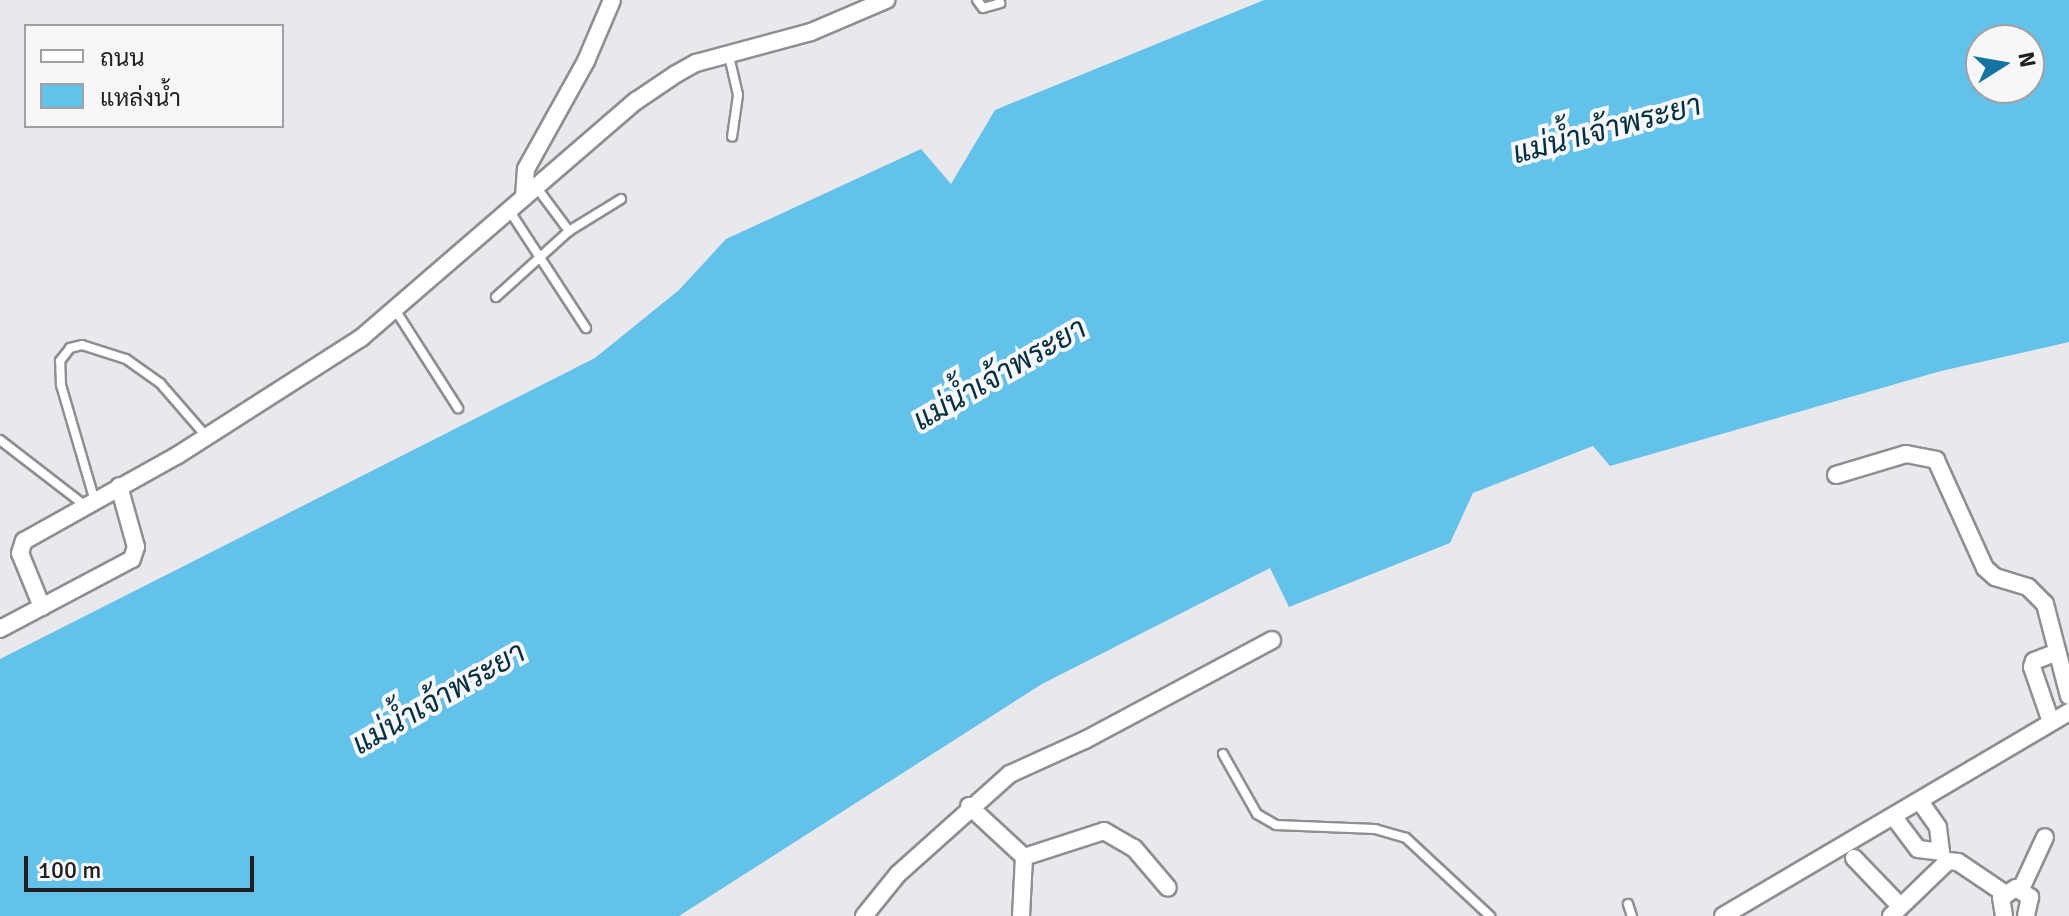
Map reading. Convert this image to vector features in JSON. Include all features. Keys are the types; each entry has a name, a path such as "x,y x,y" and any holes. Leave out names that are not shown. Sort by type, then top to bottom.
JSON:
{"street":[{"path":"531,192 526,169 574,85 612,0"},
{"path":"42,607 20,546 89,501 207,437 361,338 653,89 696,63 799,36 886,0"},
{"path":"1836,475 1906,454 1936,460 1985,568 2037,593 2045,604 2069,696"},
{"path":"0,629 136,554 119,486"},
{"path":"864,916 898,874 969,806 1010,774 1085,740 1272,640"},
{"path":"2051,722 2032,667 2034,661 2057,652"},
{"path":"1723,916 2069,712"},
{"path":"1920,801 1938,827 1944,856"},
{"path":"969,806 1024,857"},
{"path":"1893,816 1918,849 1958,862 2004,893 2021,889"},
{"path":"1024,857 1104,831 1134,848 1168,888"},
{"path":"2021,889 2045,837"},
{"path":"1854,858 1895,911 1944,856"},
{"path":"1021,916 1024,857"},
{"path":"2021,889 2031,903 2027,916"},
{"path":"2004,893 1999,903 2004,916"}],"lane":[{"path":"977,0 983,8 1000,3"},
{"path":"729,56 738,95 732,137"},
{"path":"531,192 569,231"},
{"path":"496,297 569,231 621,199"},
{"path":"508,210 586,328"},
{"path":"394,307 458,408"},
{"path":"89,501 61,385 60,361 70,348 82,345 126,359 160,383 207,437"},
{"path":"0,440 89,501"},
{"path":"1223,754 1257,814 1276,825 1375,829 1406,838 1490,916"},
{"path":"1628,904 1632,916"}],"water":[{"name":"แม่น้ำเจ้าพระยา","path":"1264,0 2069,0 2069,342 1941,371 1610,466 1593,446 1473,493 1450,543 1289,607 1270,568 1042,684 679,916 0,916 0,659 595,358 679,290 726,239 921,149 951,184 995,110"}]}
